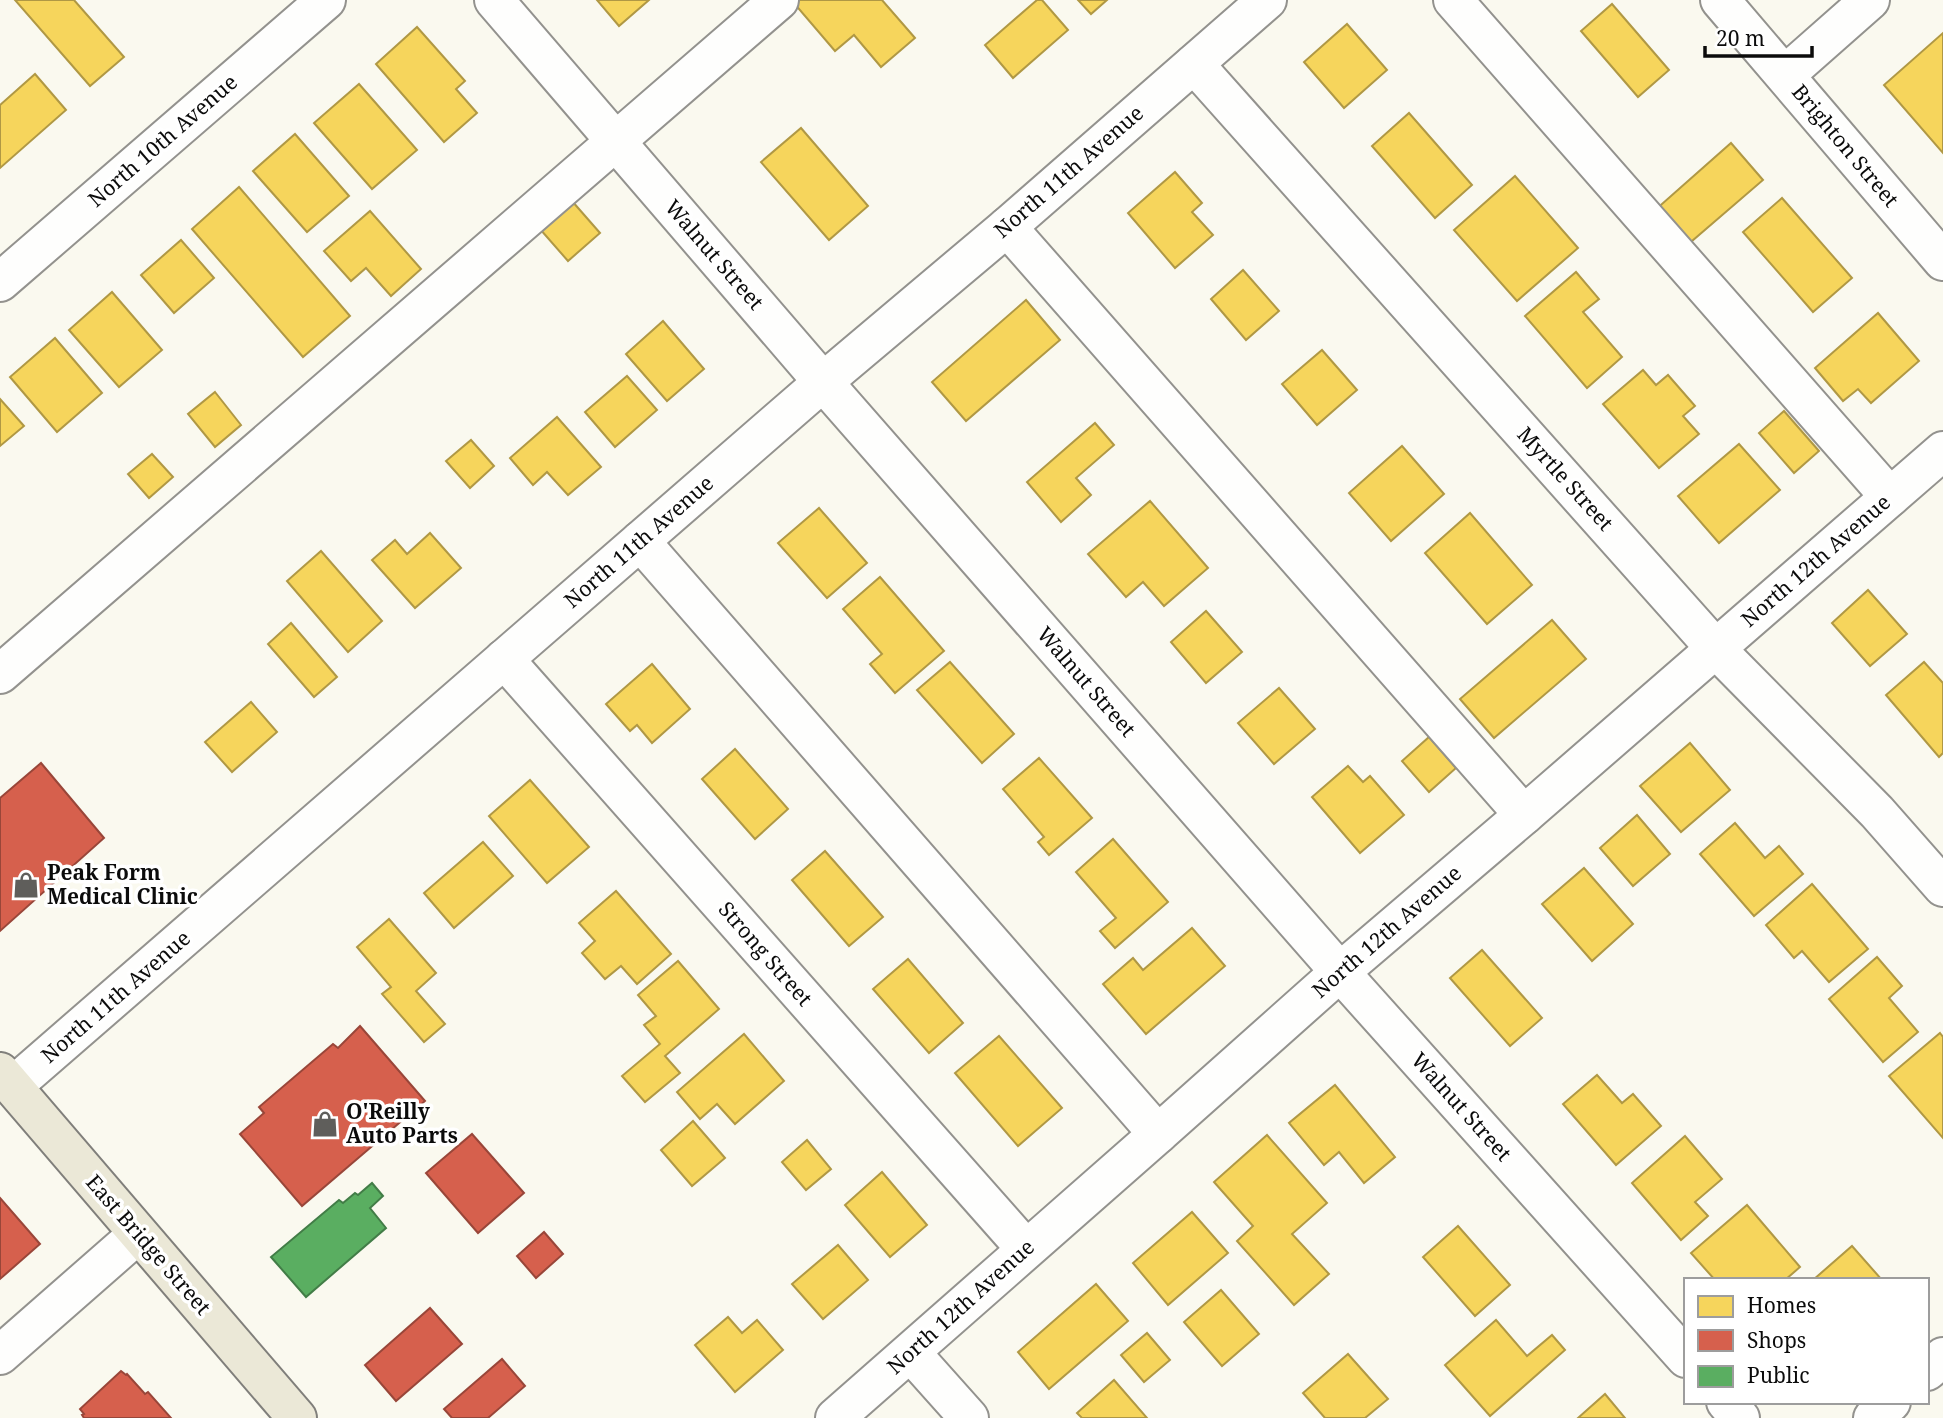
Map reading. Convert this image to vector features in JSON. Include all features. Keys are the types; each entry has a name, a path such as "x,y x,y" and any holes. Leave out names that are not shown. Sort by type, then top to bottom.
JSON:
{"main road":[{"name":"East Bridge Street","path":"6,1079 297,1418"}],"street":[{"name":"North 10th Avenue","path":"0,282 326,0"},
{"name":"Walnut Street","path":"494,0 823,382 1340,972 1684,1356"},
{"path":"0,674 779,0"},
{"name":"North 11th Avenue","path":"6,1079 504,659 1267,0"},
{"path":"1453,0 1890,497"},
{"name":"Brighton Street","path":"1720,0 1943,261"},
{"path":"1785,75 1871,0"},
{"name":"Myrtle Street","path":"1194,64 1716,649 1877,812 1943,887"},
{"path":"1007,227 1524,815"},
{"name":"North 12th Avenue","path":"835,1418 1340,972 1943,451"},
{"path":"640,541 1158,1134"},
{"name":"Strong Street","path":"504,659 1026,1249"},
{"path":"0,1355 138,1234"},
{"path":"911,1353 969,1418"},
{"path":"1929,1369 1943,1357"},
{"path":"1728,1404 1740,1418"},
{"path":"1873,1418 1889,1404"}],"building: Homes":[{"path":"15,0 74,0 124,57 90,86"},
{"path":"597,0 649,0 619,26"},
{"path":"882,0 915,38 881,67 854,35 835,51 793,2"},
{"path":"1037,0 1042,0 1068,30 1013,78 985,45"},
{"path":"1078,0 1107,0 1091,14"},
{"path":"1612,4 1669,70 1638,97 1581,31"},
{"path":"1347,24 1387,70 1344,108 1304,62"},
{"path":"417,27 465,81 456,89 477,113 444,142 376,64"},
{"path":"1943,33 1943,153 1884,85"},
{"path":"35,74 66,110 0,168 0,105"},
{"path":"359,84 417,150 372,189 314,123"},
{"path":"1409,113 1472,185 1435,218 1372,146"},
{"path":"801,128 868,206 829,240 761,162"},
{"path":"295,134 349,196 307,232 253,171"},
{"path":"1731,143 1763,180 1685,247 1654,211"},
{"path":"1175,172 1202,203 1192,212 1213,235 1175,268 1128,213"},
{"path":"1515,176 1578,248 1517,301 1454,230"},
{"path":"239,187 350,316 303,357 192,229"},
{"path":"1782,198 1852,278 1813,312 1743,232"},
{"path":"572,201 600,233 568,261 540,229"},
{"path":"370,211 421,269 391,296 366,268 351,281 324,251"},
{"path":"181,240 214,278 174,313 141,275"},
{"path":"1243,270 1279,311 1246,340 1211,299"},
{"path":"1576,272 1599,299 1583,312 1622,357 1587,388 1525,316"},
{"path":"112,292 162,350 119,387 69,330"},
{"path":"1026,300 1060,340 966,421 932,382"},
{"path":"1878,313 1919,361 1871,403 1858,389 1843,401 1815,368"},
{"path":"663,321 704,369 667,401 626,354"},
{"path":"55,338 102,393 57,432 10,377"},
{"path":"1322,350 1357,390 1317,425 1282,384"},
{"path":"1643,370 1656,385 1668,375 1695,406 1683,416 1699,434 1659,468 1603,404"},
{"path":"627,376 657,410 615,447 585,412"},
{"path":"215,392 241,425 215,447 188,414"},
{"path":"0,399 24,426 0,446"},
{"path":"1784,411 1819,451 1794,473 1759,433"},
{"path":"557,417 601,467 568,495 547,472 533,485 510,458"},
{"path":"1095,423 1114,445 1076,478 1091,495 1061,522 1027,482"},
{"path":"471,440 494,466 470,488 446,461"},
{"path":"1739,444 1780,490 1719,543 1678,496"},
{"path":"1402,446 1444,494 1391,541 1349,493"},
{"path":"152,454 173,477 149,498 128,474"},
{"path":"1150,501 1208,568 1164,606 1143,582 1126,597 1088,554"},
{"path":"819,508 867,563 827,598 778,543"},
{"path":"1470,513 1532,585 1487,624 1425,553"},
{"path":"430,533 461,568 415,608 372,560 395,540 407,554"},
{"path":"321,551 382,621 348,652 287,581"},
{"path":"880,577 944,651 895,693 870,664 882,654 843,609"},
{"path":"1868,590 1907,634 1870,666 1832,623"},
{"path":"1206,611 1242,652 1206,683 1171,642"},
{"path":"1552,620 1586,659 1494,738 1460,699"},
{"path":"291,623 337,677 314,697 268,644"},
{"path":"950,662 1014,734 982,763 917,690"},
{"path":"1924,662 1943,683 1943,753 1939,757 1886,695"},
{"path":"652,664 690,709 652,743 637,725 630,731 606,704"},
{"path":"1279,688 1315,729 1274,764 1238,723"},
{"path":"251,702 277,732 232,772 205,742"},
{"path":"1429,737 1456,768 1429,792 1402,761"},
{"path":"1690,743 1730,790 1681,832 1640,786"},
{"path":"735,749 788,809 755,839 702,779"},
{"path":"1039,758 1092,818 1049,855 1038,842 1044,837 1003,789"},
{"path":"1348,766 1363,782 1370,776 1404,815 1360,853 1312,797"},
{"path":"530,780 589,847 547,883 489,816"},
{"path":"1637,815 1670,854 1633,886 1600,848"},
{"path":"1735,823 1765,858 1779,846 1803,874 1754,916 1700,854"},
{"path":"1113,839 1168,902 1115,948 1100,931 1116,918 1076,872"},
{"path":"483,842 513,876 454,928 424,893"},
{"path":"825,851 883,917 849,946 792,880"},
{"path":"1584,868 1633,924 1592,961 1542,904"},
{"path":"1812,884 1868,949 1829,982 1802,951 1794,958 1766,925"},
{"path":"616,891 671,954 637,984 621,966 605,979 582,953 595,941 579,923"},
{"path":"389,919 436,973 416,991 445,1024 424,1042 382,994 391,987 357,947"},
{"path":"1192,928 1225,966 1146,1034 1103,984 1133,958 1143,970"},
{"path":"1482,950 1542,1018 1510,1046 1450,978"},
{"path":"1877,957 1902,986 1889,998 1918,1032 1883,1062 1829,999"},
{"path":"908,959 963,1023 929,1053 873,989"},
{"path":"678,961 719,1009 665,1056 680,1073 645,1102 622,1076 660,1044 644,1025 656,1016 638,995"},
{"path":"1940,1033 1943,1037 1943,1138 1889,1076"},
{"path":"744,1034 784,1081 735,1124 717,1104 700,1119 677,1092"},
{"path":"999,1036 1062,1108 1018,1146 955,1073"},
{"path":"1597,1075 1622,1103 1633,1094 1661,1126 1616,1165 1563,1104"},
{"path":"1335,1085 1395,1157 1364,1183 1339,1152 1324,1165 1289,1123"},
{"path":"693,1121 725,1158 692,1186 661,1150"},
{"path":"1267,1135 1327,1203 1292,1234 1329,1274 1294,1305 1237,1241 1253,1226 1214,1182"},
{"path":"1685,1136 1722,1179 1695,1202 1708,1216 1681,1240 1632,1183"},
{"path":"807,1140 831,1169 806,1190 782,1162"},
{"path":"882,1172 927,1225 890,1257 845,1205"},
{"path":"1747,1205 1800,1267 1787,1278 1713,1278 1691,1253"},
{"path":"1192,1212 1228,1253 1168,1305 1133,1263"},
{"path":"1458,1226 1510,1285 1475,1316 1423,1257"},
{"path":"838,1245 868,1280 823,1319 792,1284"},
{"path":"1852,1246 1880,1278 1815,1278"},
{"path":"1096,1284 1128,1321 1049,1389 1018,1352"},
{"path":"1221,1290 1259,1334 1222,1366 1184,1322"},
{"path":"728,1317 742,1333 757,1320 783,1350 735,1392 695,1345"},
{"path":"1496,1320 1527,1356 1552,1335 1565,1350 1490,1416 1445,1365"},
{"path":"1147,1333 1170,1360 1144,1382 1121,1355"},
{"path":"1348,1354 1388,1399 1365,1418 1325,1418 1303,1393"},
{"path":"1114,1380 1147,1418 1082,1418 1077,1413"},
{"path":"1605,1394 1625,1418 1578,1418"}],"building: Shops":[{"name":"Peak Form Medical Clinic","path":"41,763 104,838 0,931 0,798"},
{"name":"O'Reilly Auto Parts","path":"360,1026 425,1101 302,1206 240,1134 264,1113 259,1107 333,1044 338,1048"},
{"path":"472,1134 524,1193 478,1233 426,1173"},
{"path":"0,1198 40,1244 0,1279"},
{"path":"544,1232 563,1254 536,1278 517,1256"},
{"path":"430,1308 462,1344 396,1401 365,1365"},
{"path":"502,1359 525,1386 488,1418 452,1418 444,1409"},
{"path":"121,1371 145,1394 148,1392 171,1418 84,1418 80,1409"}],"building: Public":[{"path":"372,1183 383,1196 370,1208 386,1228 306,1297 271,1257 339,1200 343,1203"}],"place":[{"name":"Peak Form Medical Clinic","path":"26,885"},
{"name":"O'Reilly Auto Parts","path":"325,1124"}]}
